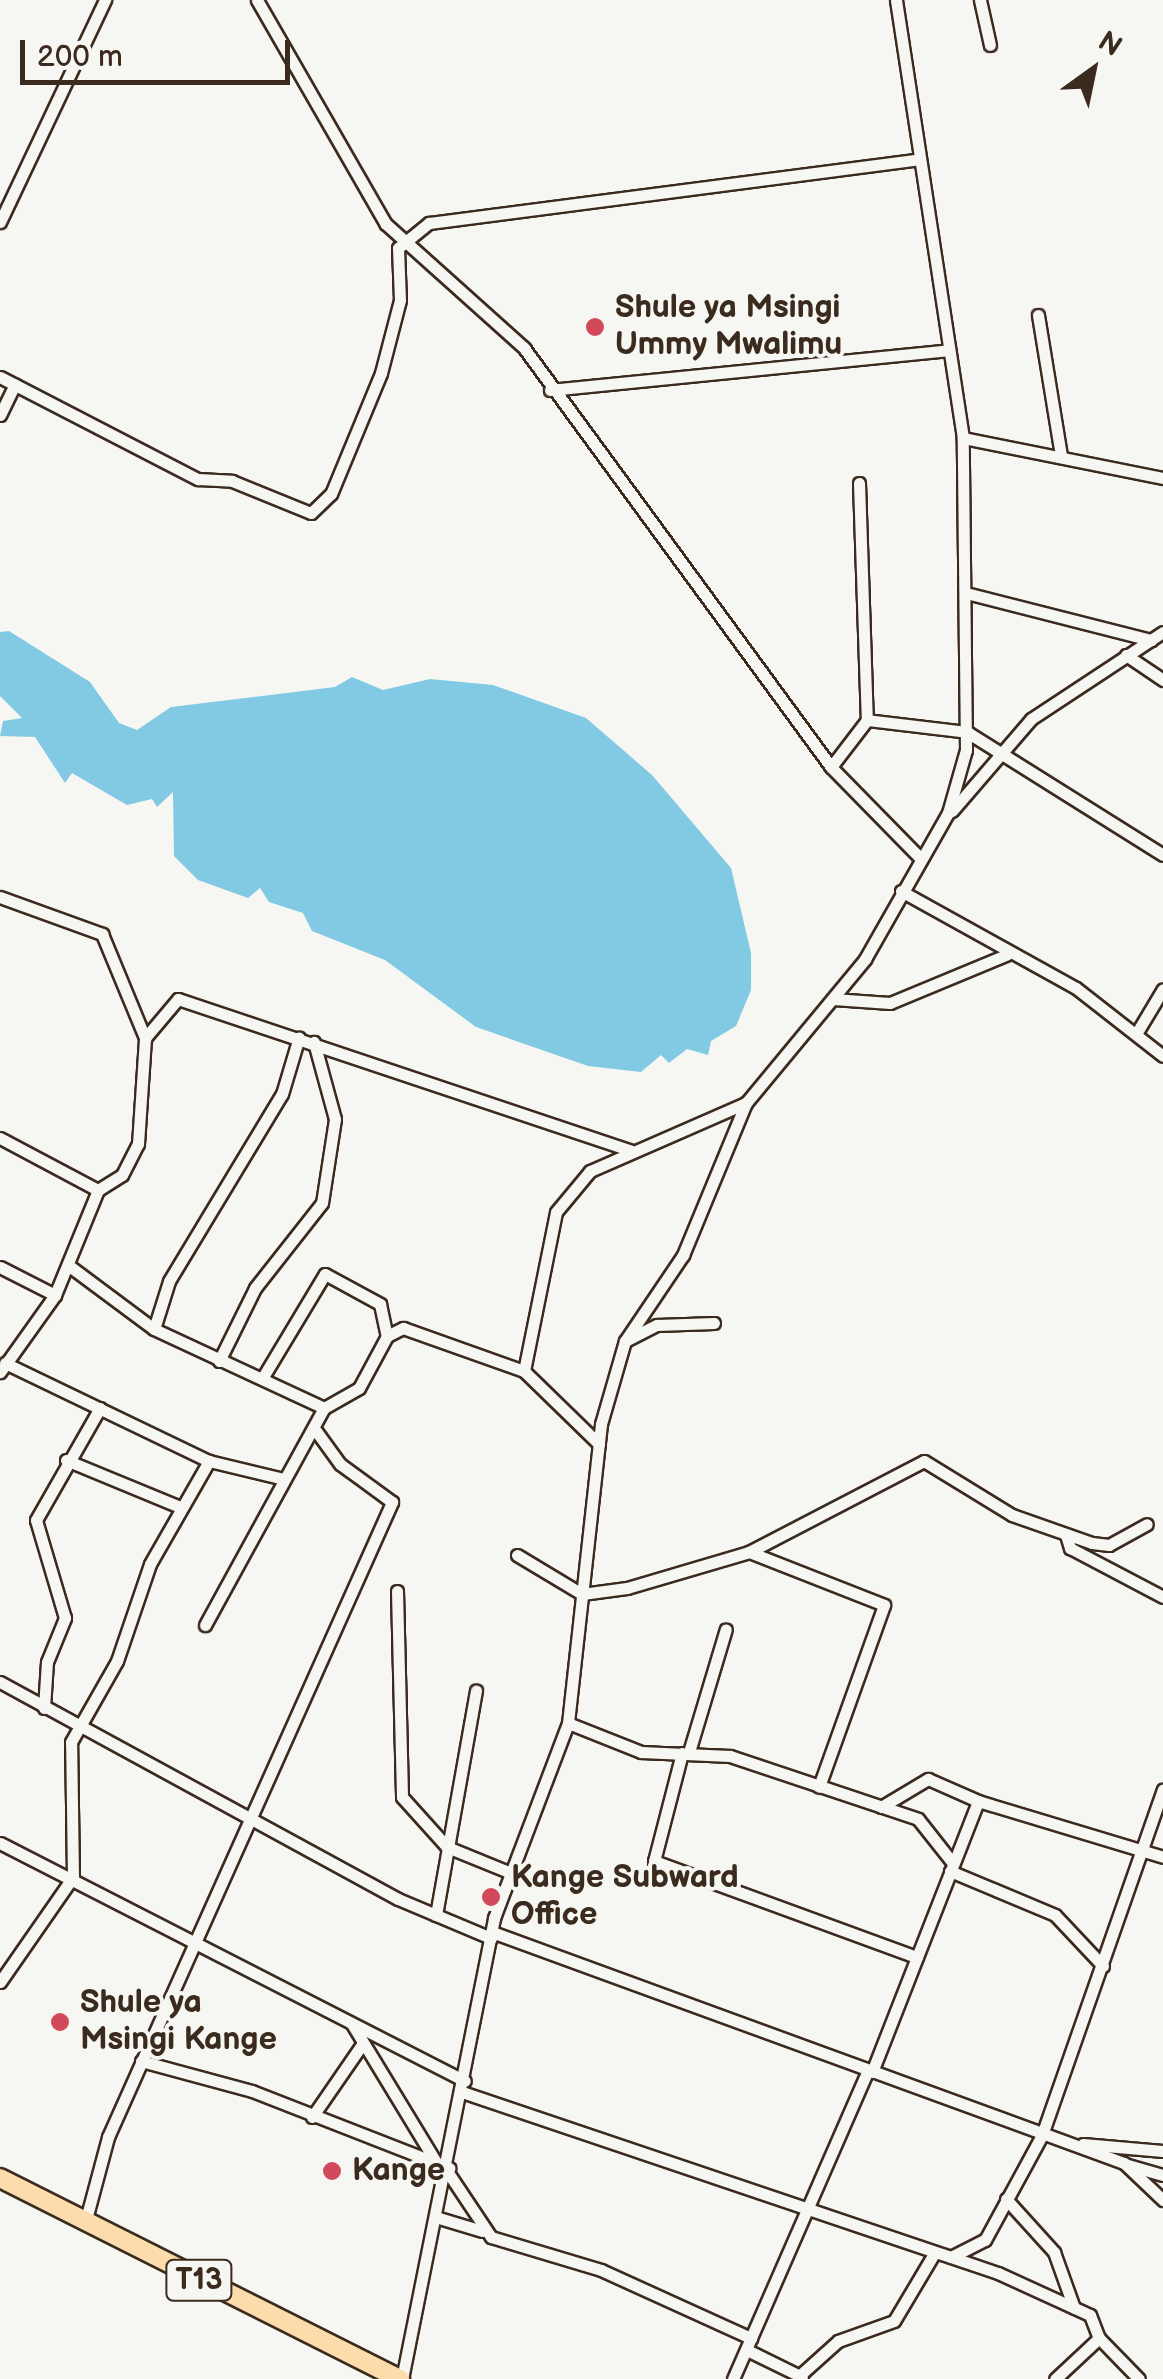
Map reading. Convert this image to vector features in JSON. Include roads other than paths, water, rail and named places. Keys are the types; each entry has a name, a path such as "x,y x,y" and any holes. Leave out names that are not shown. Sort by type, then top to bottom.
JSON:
{"highway":[{"name":"T13","path":"0,2178 85,2224 401,2379"}],"street":[{"path":"0,222 105,0"},
{"path":"257,0 352,170 406,242 501,324 832,767 920,858"},
{"path":"896,0 963,438 970,594 967,732 948,813"},
{"path":"980,0 990,45"},
{"path":"0,377 198,479 232,481 311,513 330,494 381,373 400,300 394,264 406,242 428,223 508,207 919,159"},
{"path":"1038,315 1055,377 1060,456"},
{"path":"550,390 949,350"},
{"path":"0,415 15,384"},
{"path":"963,438 1163,478"},
{"path":"832,767 867,720 859,483"},
{"path":"970,594 1150,640"},
{"path":"401,2379 439,2218 445,2169 492,1935 568,1723 598,1444 624,1342 683,1255 746,1103 833,999 948,813 1000,752 1046,707 1163,632"},
{"path":"1126,655 1163,680"},
{"path":"867,720 967,732 1163,854"},
{"path":"901,890 1006,955 1076,988 1163,1056"},
{"path":"0,897 102,934 145,1038 138,1144 122,1174 98,1190 55,1294 3,1367 209,1461 284,1479"},
{"path":"833,999 890,1003 1006,955"},
{"path":"1136,1034 1163,989"},
{"path":"145,1038 178,999 630,1150"},
{"path":"154,1329 169,1281 282,1094 299,1037"},
{"path":"219,1361 255,1288 322,1203 335,1119 314,1042"},
{"path":"524,1371 556,1212 590,1171 630,1150 746,1103"},
{"path":"0,1138 98,1190"},
{"path":"68,1265 154,1329 219,1361 263,1376 324,1408"},
{"path":"0,1267 55,1294"},
{"path":"263,1376 325,1274 380,1304 388,1336"},
{"path":"624,1342 658,1325 714,1323"},
{"path":"205,1625 284,1479 316,1431 324,1408 358,1388 388,1336 402,1328 524,1371 598,1444"},
{"path":"44,1708 46,1662 65,1618 36,1520 66,1460 100,1408"},
{"path":"85,2224 141,2062 392,1502 340,1464 316,1431"},
{"path":"66,1460 180,1507"},
{"path":"0,1982 73,1877 66,1759 77,1727 116,1661 180,1507 209,1461"},
{"path":"517,1555 582,1594 749,1552 924,1461 1012,1515 1104,1546 1148,1524"},
{"path":"1066,1535 1070,1548 1163,1598"},
{"path":"749,1552 884,1605 820,1787"},
{"path":"396,1590 402,1797 446,1847 512,1872"},
{"path":"726,1629 654,1861 917,1957"},
{"path":"0,1682 77,1727 436,1915 1163,2175"},
{"path":"436,1915 449,1879 446,1847 466,1784 476,1691"},
{"path":"568,1723 641,1752 730,1756 935,1828 951,1866 1055,1915 1103,1966"},
{"path":"880,1807 928,1779 978,1801 1163,1857"},
{"path":"951,2257 985,2240 1043,2132 1163,1789"},
{"path":"733,2379 870,2071 978,1801"},
{"path":"0,1843 73,1877 464,2087 951,2257 1074,2308 1097,2322 1099,2338 1139,2379"},
{"path":"352,2024 361,2046 485,2232"},
{"path":"312,2117 361,2046"},
{"path":"141,2062 312,2117 445,2169"},
{"path":"1075,2144 1163,2151"},
{"path":"1124,2163 1163,2200"},
{"path":"1006,2199 1054,2252 1074,2308"},
{"path":"439,2218 654,2292 802,2377 829,2346 894,2321 935,2252"},
{"path":"1055,2379 1099,2338"}],"water":[{"path":"9,631 90,682 119,723 137,730 171,707 335,687 352,677 383,690 430,679 493,685 586,718 652,775 731,868 751,953 751,990 736,1026 711,1041 708,1055 687,1049 669,1063 661,1055 641,1072 588,1066 476,1027 385,960 312,931 303,913 269,902 260,888 248,898 198,880 174,856 173,792 157,807 152,799 127,805 72,773 65,783 35,737 0,736 3,721 22,718 0,696 0,632"}],"place":[{"name":"Shule ya Msingi Ummy Mwalimu","path":"595,327"},
{"name":"Kange Subward Office","path":"491,1897"},
{"name":"Shule ya Msingi Kange","path":"60,2022"},
{"name":"Kange","path":"332,2171"}]}
